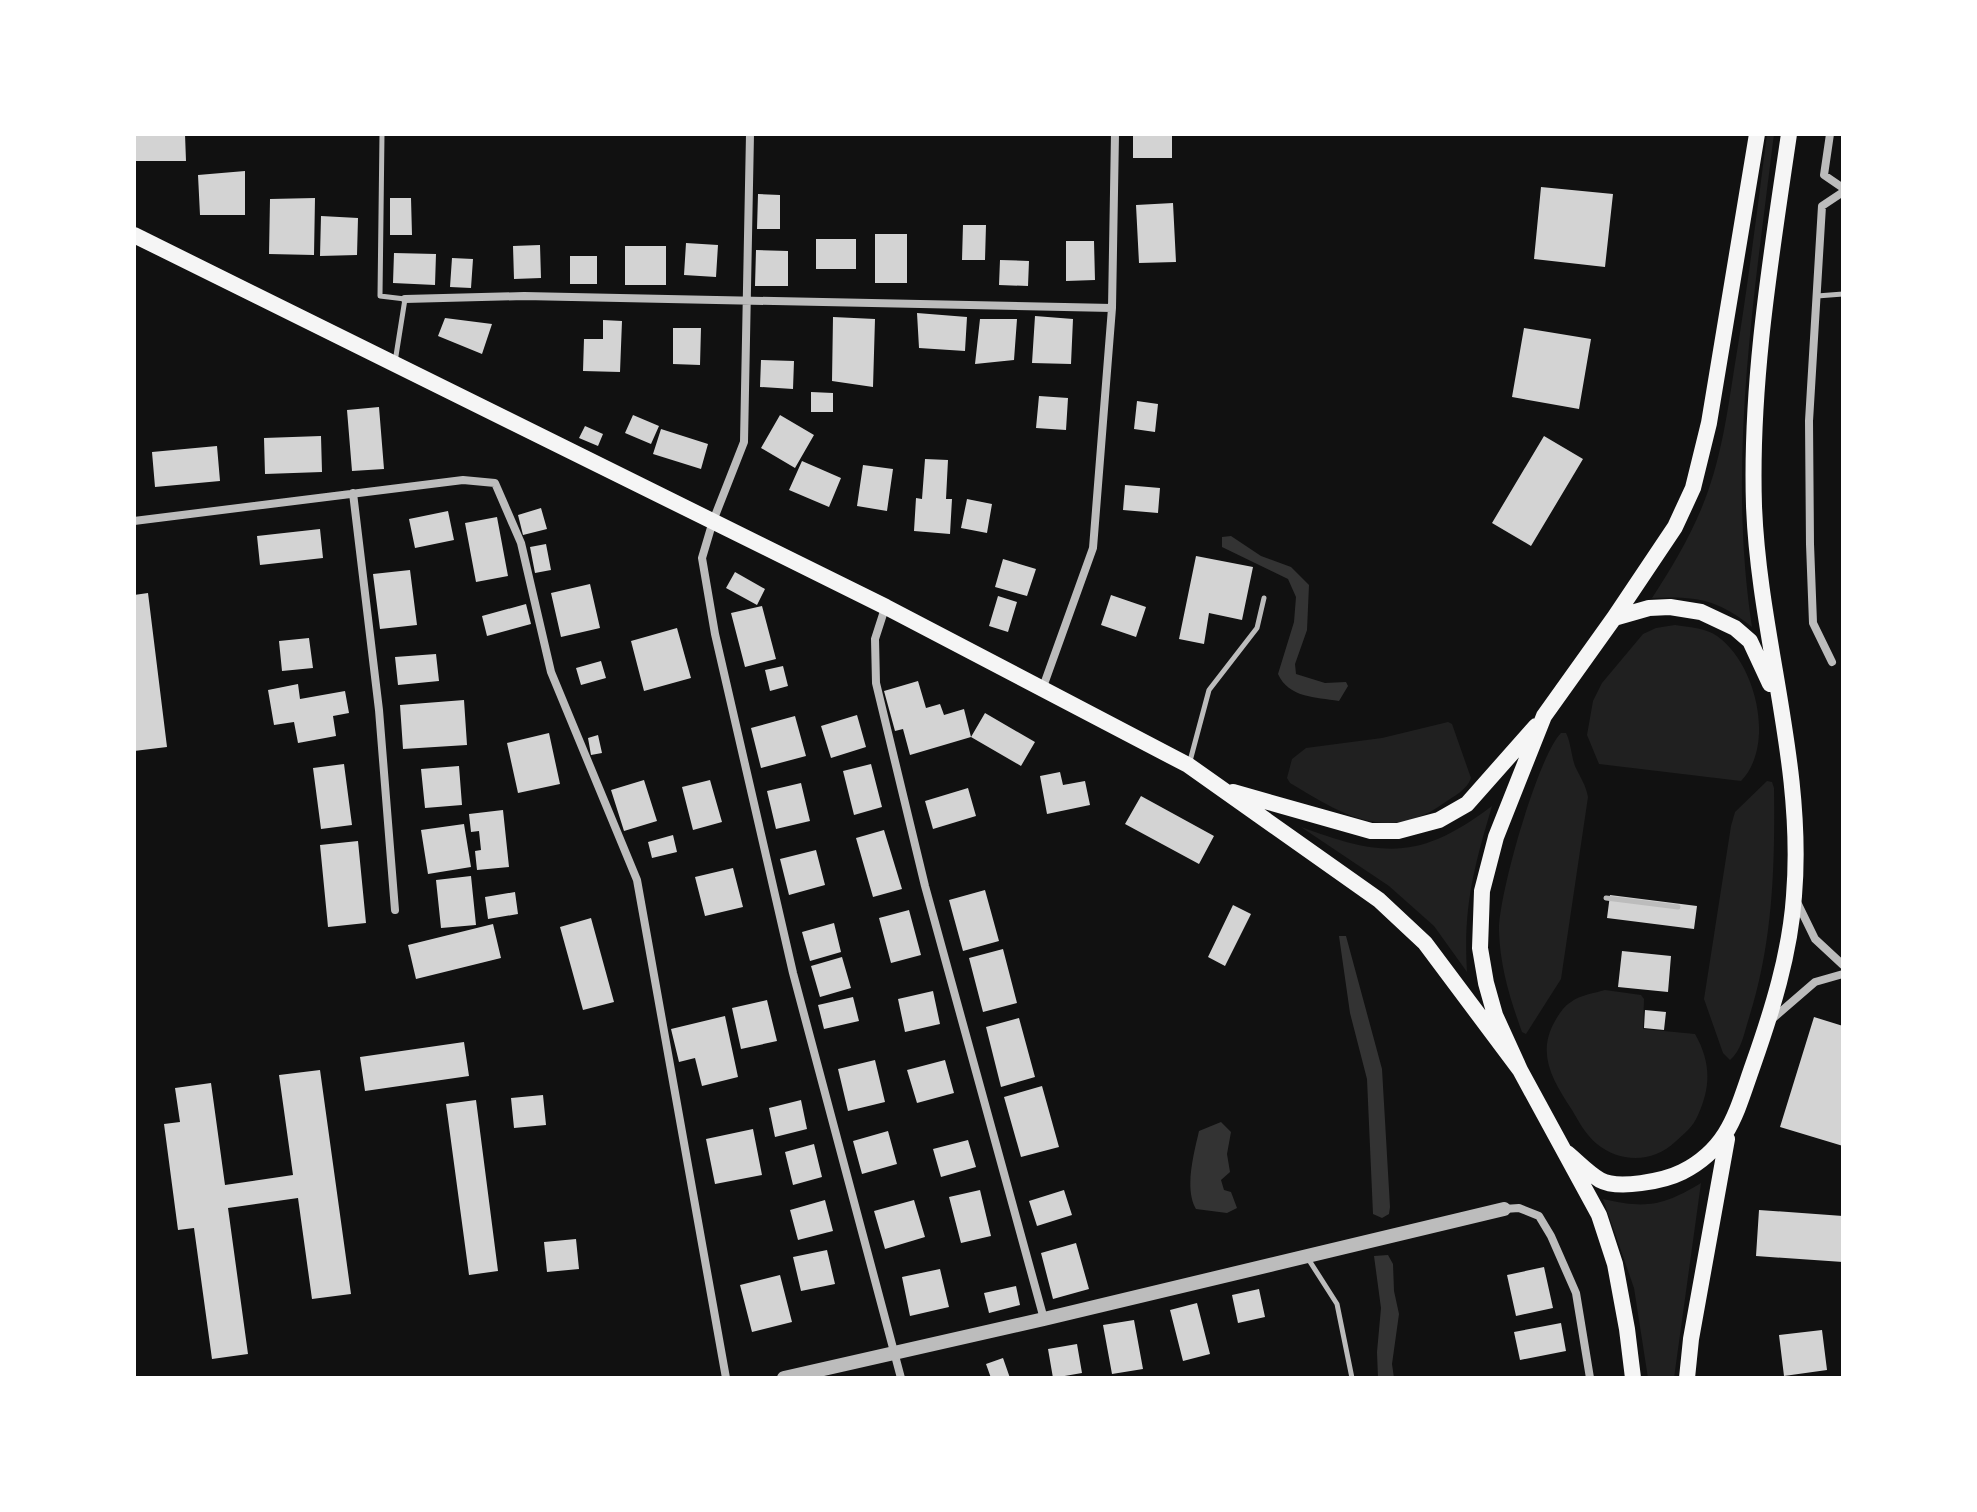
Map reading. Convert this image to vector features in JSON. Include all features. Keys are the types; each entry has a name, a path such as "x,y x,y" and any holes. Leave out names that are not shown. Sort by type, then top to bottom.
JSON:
{"main road":[{"path":"1222,788 1371,831 1398,831 1439,820 1467,804 1544,716 1675,527 1693,488 1709,423 1757,134"},
{"path":"1687,1378 1728,1129 1767,1023 1785,958 1794,897 1793,805 1782,711 1763,609 1754,506 1766,296 1789,134"},
{"path":"134,235 886,607 1188,765 1379,900 1425,943 1520,1070"},
{"path":"1614,618 1649,608 1670,607 1701,612 1735,628 1750,641 1782,711"},
{"path":"1544,716 1496,837 1482,891 1480,948 1495,1015 1520,1070 1599,1215 1615,1264 1633,1378"},
{"path":"1567,1153 1602,1182 1634,1184 1672,1177 1699,1163 1714,1152 1728,1129"}],"street":[{"path":"750,134 744,442 702,558 715,634 793,973 901,1378"},
{"path":"1043,687 1093,548 1112,308 1115,134"},
{"path":"1830,134 1824,175 1843,190 1822,206 1809,421 1813,623 1832,662"},
{"path":"405,299 524,296 1112,308"},
{"path":"134,521 463,480 495,483 521,543 551,672 637,880 726,1378"},
{"path":"353,493 379,710 395,910"},
{"path":"886,607 875,639 876,683 925,886 1044,1319"},
{"path":"1794,897 1815,939 1843,965"},
{"path":"1767,1023 1815,982 1843,974"},
{"path":"784,1378 1504,1209 1519,1208 1539,1216 1576,1293 1590,1378"}],"lane":[{"path":"382,134 380,296 405,299 395,363"},
{"path":"1816,296 1843,294"},
{"path":"1188,765 1209,690 1257,628 1264,598"},
{"path":"1606,898 1678,907"},
{"path":"1306,1255 1337,1304 1352,1378"}],"shaded area":[{"path":"1767,134 1774,134 1752,318 1743,442 1742,504 1752,627 1728,610 1705,601 1652,598 1697,519 1718,457 1729,405"},
{"path":"1231,536 1261,556 1291,567 1309,585 1307,630 1295,664 1296,674 1325,683 1346,682 1348,686 1339,701 1304,695 1283,682 1278,674 1294,622 1296,597 1288,579 1222,547 1222,537"},
{"path":"1675,625 1717,636 1731,649 1751,684 1757,705 1758,747 1752,766 1741,781 1599,764 1587,735 1593,701 1602,683 1643,634"},
{"path":"1448,722 1452,724 1471,778 1460,792 1444,803 1403,822 1384,823 1347,814 1290,783 1287,778 1292,759 1306,748 1382,738"},
{"path":"1561,733 1566,733 1568,737 1575,766 1588,797 1561,979 1526,1034 1522,1032 1504,970 1500,913 1531,797 1541,769"},
{"path":"1767,781 1772,782 1774,788 1771,906 1756,992 1743,1037 1730,1060 1723,1053 1704,999 1735,812"},
{"path":"1492,806 1468,907 1467,972 1434,926 1389,886 1301,827 1355,844 1400,848 1443,837"},
{"path":"1339,936 1346,936 1382,1069 1390,1207 1389,1214 1382,1218 1373,1214 1367,1079 1350,1013"},
{"path":"1605,990 1641,995 1644,999 1643,1029 1695,1034 1704,1054 1707,1084 1696,1119 1666,1149 1647,1157 1616,1155 1593,1140 1565,1099 1549,1067 1549,1033 1560,1013 1575,1000"},
{"path":"1221,1122 1231,1132 1227,1154 1230,1172 1221,1180 1224,1190 1231,1192 1237,1208 1227,1213 1196,1209 1191,1191 1191,1171 1199,1131"},
{"path":"1701,1183 1674,1378 1648,1378 1634,1288 1603,1199 1631,1204 1654,1203 1676,1197"},
{"path":"1388,1255 1393,1264 1399,1314 1392,1364 1394,1378 1378,1378 1381,1308 1374,1256"}],"building":[{"path":"134,134 185,134 186,161 134,161"},
{"path":"1133,134 1172,134 1172,158 1133,158"},
{"path":"245,171 245,215 200,215 198,175"},
{"path":"1541,187 1613,194 1605,267 1534,259"},
{"path":"758,194 780,195 780,229 757,229"},
{"path":"315,198 314,255 269,254 270,199"},
{"path":"390,198 411,198 412,235 390,235"},
{"path":"1173,203 1176,262 1139,263 1136,205"},
{"path":"321,216 358,218 357,255 320,256"},
{"path":"963,225 986,225 985,260 962,260"},
{"path":"875,234 907,234 907,283 875,283"},
{"path":"816,239 856,239 856,269 816,269"},
{"path":"1066,241 1094,241 1095,280 1066,281"},
{"path":"686,243 718,245 716,277 684,275"},
{"path":"540,245 541,278 514,279 513,246"},
{"path":"625,246 666,246 666,285 625,285"},
{"path":"756,250 788,251 788,286 755,286"},
{"path":"394,253 436,254 435,285 393,283"},
{"path":"570,256 597,256 597,284 570,284"},
{"path":"452,258 473,259 471,288 450,287"},
{"path":"1000,260 1029,261 1028,286 999,285"},
{"path":"917,313 967,317 965,351 919,348"},
{"path":"1035,316 1073,319 1071,364 1032,363"},
{"path":"833,317 875,319 873,387 832,381"},
{"path":"445,318 492,324 482,354 438,336"},
{"path":"980,319 1017,319 1014,360 975,364"},
{"path":"603,320 622,321 620,372 583,371 584,339 603,339"},
{"path":"673,328 701,328 700,365 673,364"},
{"path":"1524,328 1591,339 1579,409 1512,397"},
{"path":"761,360 794,361 793,389 760,387"},
{"path":"811,392 833,393 833,412 811,412"},
{"path":"1039,396 1068,398 1066,430 1036,428"},
{"path":"1137,401 1158,404 1155,432 1134,429"},
{"path":"379,407 384,469 352,471 347,410"},
{"path":"633,415 659,426 651,444 625,433"},
{"path":"780,415 814,435 795,468 761,448"},
{"path":"585,426 603,434 598,446 579,438"},
{"path":"661,429 708,444 701,469 653,454"},
{"path":"321,436 322,472 265,474 264,438"},
{"path":"1544,436 1583,459 1531,546 1492,523"},
{"path":"217,446 220,481 155,487 152,452"},
{"path":"925,459 948,460 946,499 952,499 950,534 914,531 916,498 922,499"},
{"path":"802,461 841,478 829,507 789,490"},
{"path":"863,465 893,469 887,511 857,506"},
{"path":"1125,485 1160,488 1158,513 1123,510"},
{"path":"967,499 992,504 987,533 961,528"},
{"path":"541,508 547,529 523,535 518,515"},
{"path":"448,511 454,540 415,548 409,519"},
{"path":"497,517 508,576 476,582 465,523"},
{"path":"320,529 323,558 260,565 257,536"},
{"path":"546,544 551,570 535,573 530,547"},
{"path":"1196,556 1253,567 1242,620 1209,613 1204,644 1179,639"},
{"path":"1003,559 1036,569 1027,596 995,587"},
{"path":"410,570 417,625 380,629 373,574"},
{"path":"735,572 765,589 757,605 726,588"},
{"path":"590,584 600,628 561,637 551,593"},
{"path":"148,593 167,747 134,751 134,595"},
{"path":"1111,595 1146,607 1136,637 1101,625"},
{"path":"998,596 1017,602 1008,632 989,626"},
{"path":"526,604 531,624 487,636 482,616"},
{"path":"762,606 776,659 745,667 731,613"},
{"path":"677,628 691,678 644,691 631,641"},
{"path":"309,638 313,668 282,671 279,641"},
{"path":"436,654 439,681 398,685 395,657"},
{"path":"601,661 606,678 581,685 576,668"},
{"path":"783,666 788,686 770,691 765,670"},
{"path":"918,681 926,708 940,704 944,715 964,709 971,737 910,755 903,729 895,731 884,691"},
{"path":"298,684 300,699 345,691 349,713 333,716 336,736 298,743 294,722 274,725 268,690"},
{"path":"464,700 467,745 403,749 400,705"},
{"path":"985,713 1035,742 1021,766 971,737"},
{"path":"857,715 866,747 831,758 821,726"},
{"path":"795,716 806,756 761,768 751,728"},
{"path":"549,733 560,784 518,793 507,743"},
{"path":"598,735 602,753 591,755 588,738"},
{"path":"344,764 352,825 321,829 313,768"},
{"path":"871,764 882,807 854,815 843,771"},
{"path":"459,766 462,805 425,808 421,769"},
{"path":"1060,772 1063,785 1085,781 1090,805 1047,814 1040,776"},
{"path":"644,780 657,821 624,831 611,790"},
{"path":"710,780 722,822 693,830 682,787"},
{"path":"801,783 810,821 776,829 767,791"},
{"path":"968,788 976,816 933,829 925,801"},
{"path":"1141,796 1214,836 1199,864 1125,824"},
{"path":"503,810 509,867 477,870 475,851 481,850 479,831 471,832 469,814"},
{"path":"464,824 471,867 428,874 421,830"},
{"path":"884,830 902,889 873,897 856,838"},
{"path":"673,835 677,852 652,858 648,842"},
{"path":"358,841 366,923 328,927 320,845"},
{"path":"816,850 825,885 789,895 780,859"},
{"path":"733,868 743,907 705,916 695,877"},
{"path":"471,876 476,925 441,928 436,880"},
{"path":"985,890 999,941 963,951 949,900"},
{"path":"515,892 518,914 488,919 485,897"},
{"path":"1610,895 1697,906 1694,929 1607,918"},
{"path":"1233,905 1251,914 1225,966 1208,957"},
{"path":"909,910 921,955 891,963 879,918"},
{"path":"591,918 614,1002 583,1010 560,927"},
{"path":"834,923 841,952 810,961 802,932"},
{"path":"493,924 501,958 416,979 408,945"},
{"path":"1003,949 1017,1003 983,1012 969,958"},
{"path":"1622,951 1671,956 1668,992 1618,987"},
{"path":"842,957 851,988 820,997 811,966"},
{"path":"933,991 940,1024 905,1032 898,999"},
{"path":"853,997 859,1021 824,1029 818,1005"},
{"path":"767,1000 777,1041 741,1049 732,1008"},
{"path":"1645,1010 1666,1012 1664,1030 1644,1028"},
{"path":"725,1016 738,1077 702,1086 695,1058 679,1062 671,1029"},
{"path":"1814,1017 1843,1026 1843,1146 1780,1127"},
{"path":"1019,1018 1035,1077 1001,1087 986,1027"},
{"path":"464,1042 469,1076 365,1091 360,1057"},
{"path":"875,1060 885,1102 848,1111 838,1069"},
{"path":"945,1060 954,1093 917,1103 907,1070"},
{"path":"320,1070 351,1294 312,1299 298,1198 228,1208 248,1354 212,1359 194,1228 178,1230 164,1124 180,1122 175,1088 211,1083 225,1185 293,1175 279,1075"},
{"path":"1042,1086 1059,1147 1021,1157 1004,1097"},
{"path":"543,1095 546,1125 514,1128 511,1098"},
{"path":"476,1100 498,1271 469,1275 446,1104"},
{"path":"801,1100 807,1129 775,1137 769,1108"},
{"path":"753,1129 762,1175 715,1184 706,1139"},
{"path":"888,1131 897,1164 862,1174 853,1141"},
{"path":"968,1140 976,1167 941,1177 933,1149"},
{"path":"814,1144 822,1177 793,1185 785,1152"},
{"path":"980,1190 991,1236 961,1243 949,1197"},
{"path":"1064,1190 1072,1215 1037,1226 1029,1201"},
{"path":"825,1200 833,1231 798,1240 790,1210"},
{"path":"914,1200 925,1237 885,1249 874,1211"},
{"path":"1759,1210 1843,1216 1843,1262 1756,1256"},
{"path":"576,1239 579,1269 547,1272 544,1242"},
{"path":"1076,1243 1089,1289 1053,1299 1041,1253"},
{"path":"827,1250 835,1284 801,1291 793,1257"},
{"path":"1544,1267 1553,1308 1516,1316 1507,1275"},
{"path":"940,1269 949,1307 910,1316 902,1277"},
{"path":"780,1275 792,1322 752,1332 740,1285"},
{"path":"1016,1286 1020,1305 989,1313 984,1293"},
{"path":"1259,1289 1265,1317 1238,1323 1232,1295"},
{"path":"1197,1303 1210,1354 1183,1361 1170,1310"},
{"path":"1134,1320 1143,1369 1112,1374 1103,1325"},
{"path":"1561,1323 1566,1351 1520,1360 1514,1332"},
{"path":"1822,1330 1827,1370 1784,1376 1779,1335"},
{"path":"1077,1344 1082,1373 1053,1378 1048,1349"},
{"path":"1003,1358 1010,1378 991,1378 986,1364"}]}
